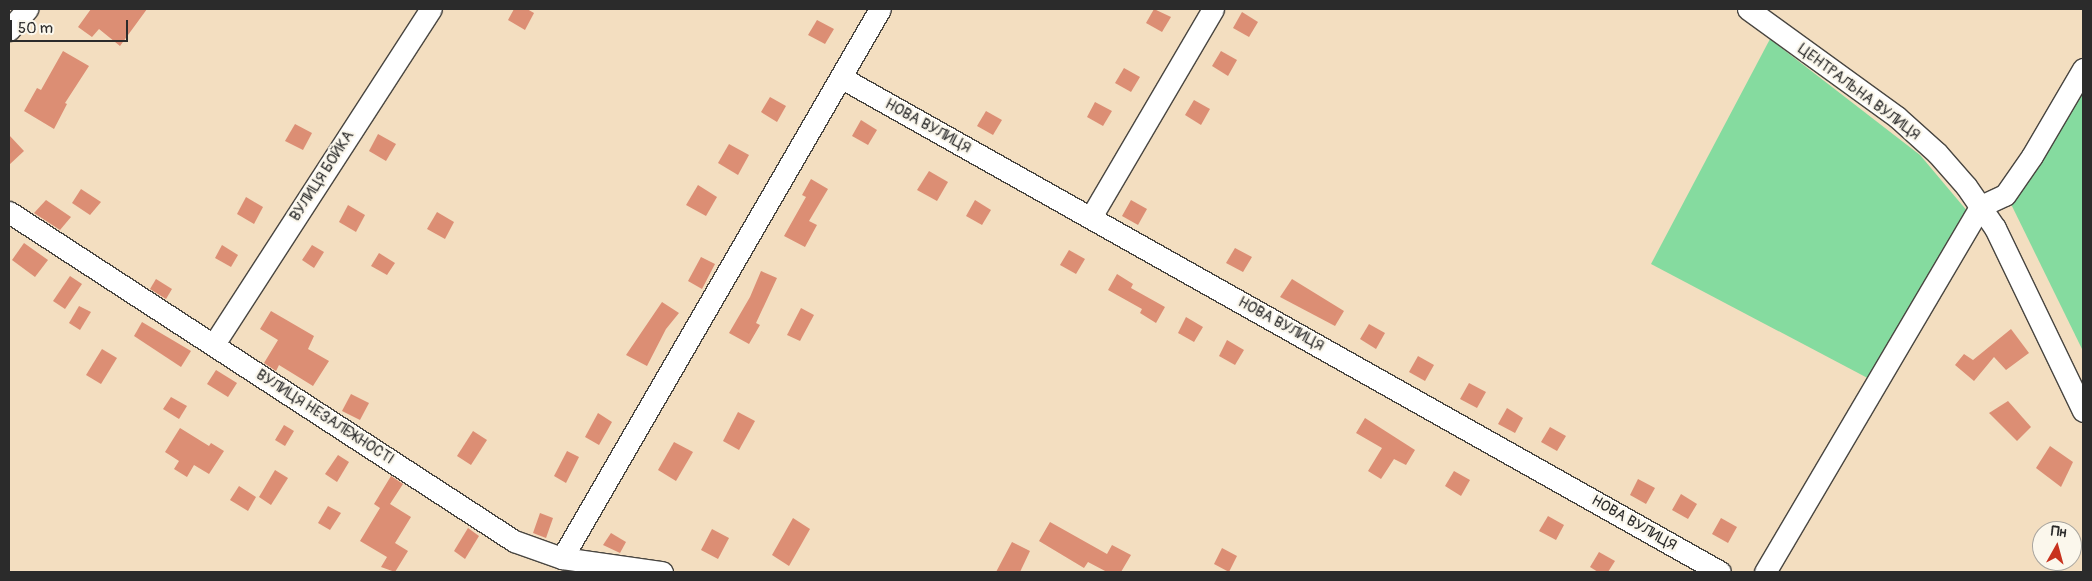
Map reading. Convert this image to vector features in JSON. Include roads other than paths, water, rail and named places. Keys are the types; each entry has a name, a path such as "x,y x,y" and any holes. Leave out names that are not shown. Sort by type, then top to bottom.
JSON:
{"street":[{"path":"9,30 26,9"},
{"name":"ВУЛИЦЯ БОЙКА","path":"214,344 431,9"},
{"path":"562,558 842,78 880,9"},
{"path":"1091,217 1214,9"},
{"name":"ЦЕНТРАЛЬНА ВУЛИЦЯ","path":"1748,9 1897,117 1937,153 1981,206 2083,411"},
{"path":"1765,572 1981,206 2005,195 2032,156 2083,70"},
{"name":"НОВА ВУЛИЦЯ","path":"842,78 1720,572"},
{"name":"ВУЛИЦЯ НЕЗАЛЕЖНОСТІ","path":"9,212 514,541 591,568 662,572"}]}
